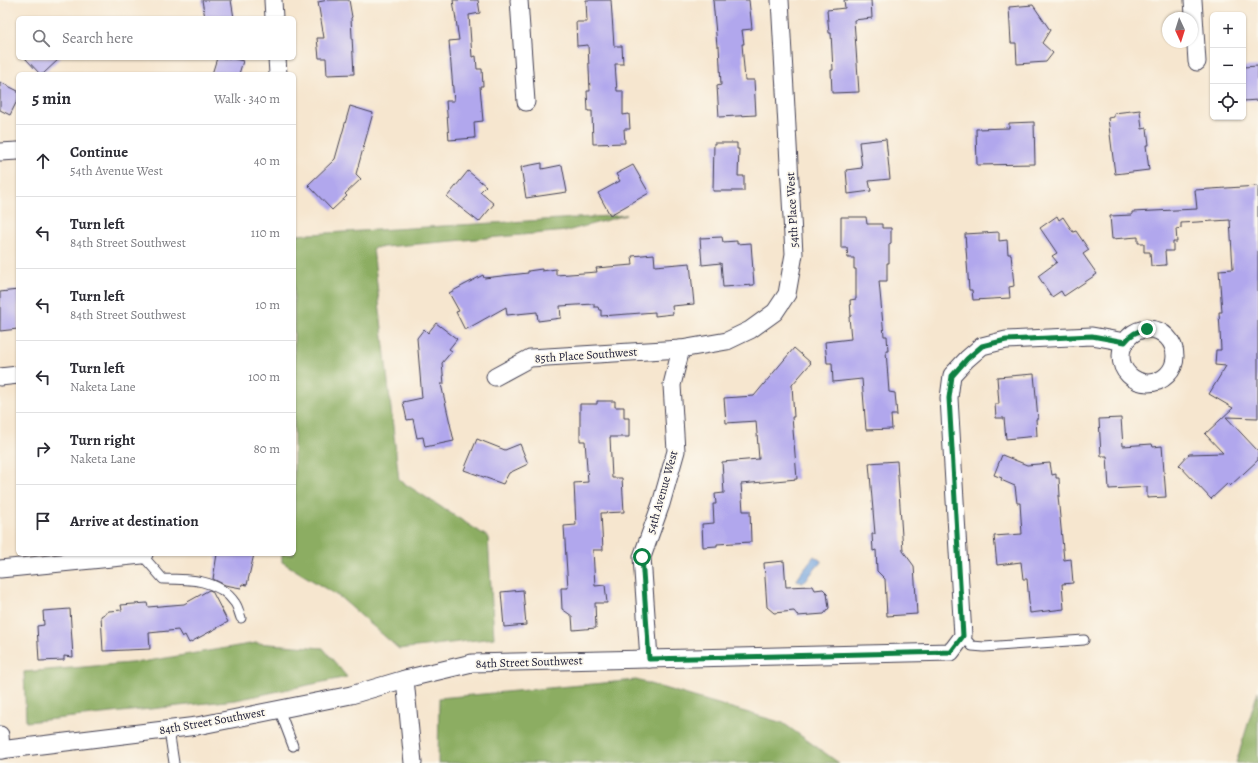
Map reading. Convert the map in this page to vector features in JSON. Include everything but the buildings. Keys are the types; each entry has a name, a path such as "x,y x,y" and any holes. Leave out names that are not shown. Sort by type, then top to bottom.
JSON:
{"street":[{"path":"273,0 274,16"},
{"path":"519,0 526,102"},
{"name":"54th Place West","path":"681,349 727,341 750,330 775,312 787,294 794,254 780,0"},
{"path":"1193,0 1197,62"},
{"path":"277,60 278,72"},
{"path":"0,152 16,151"},
{"path":"963,636 949,398 952,376 967,359 982,346 1006,340 1092,336 1125,342"},
{"name":"85th Place Southwest","path":"495,377 530,358 681,349"},
{"name":"54th Avenue West","path":"649,659 642,557 661,504 676,451 672,385 681,349"},
{"path":"0,377 16,375"},
{"path":"0,569 133,556"},
{"name":"84th Street Southwest","path":"0,745 169,730 197,726 351,695 405,679 472,663 951,652 963,636"},
{"path":"405,679 413,763"}],"lane":[{"path":"144,556 163,579 182,579 207,582 225,591 236,604 241,618"},
{"path":"963,636 972,646 984,647 1084,640"},
{"path":"280,709 293,746"},
{"path":"169,730 174,763"}],"green space":[{"path":"626,215 567,231 373,248 399,480 488,537 494,638 399,649 341,598 282,562 282,556 296,556 296,235"},
{"path":"256,643 323,648 347,677 236,700 26,722 24,672 142,662"},
{"path":"636,680 783,723 839,763 438,763 439,698"},
{"path":"1258,691 1258,763 1236,763"}],"water":[{"path":"814,556 821,562 802,583 797,580 797,578"}],"route":[{"path":"642,557 649,659 951,652 963,636 949,398 952,376 967,359 982,346 1006,340 1092,336 1125,342 1130,335 1138,330 1147,329"}]}
